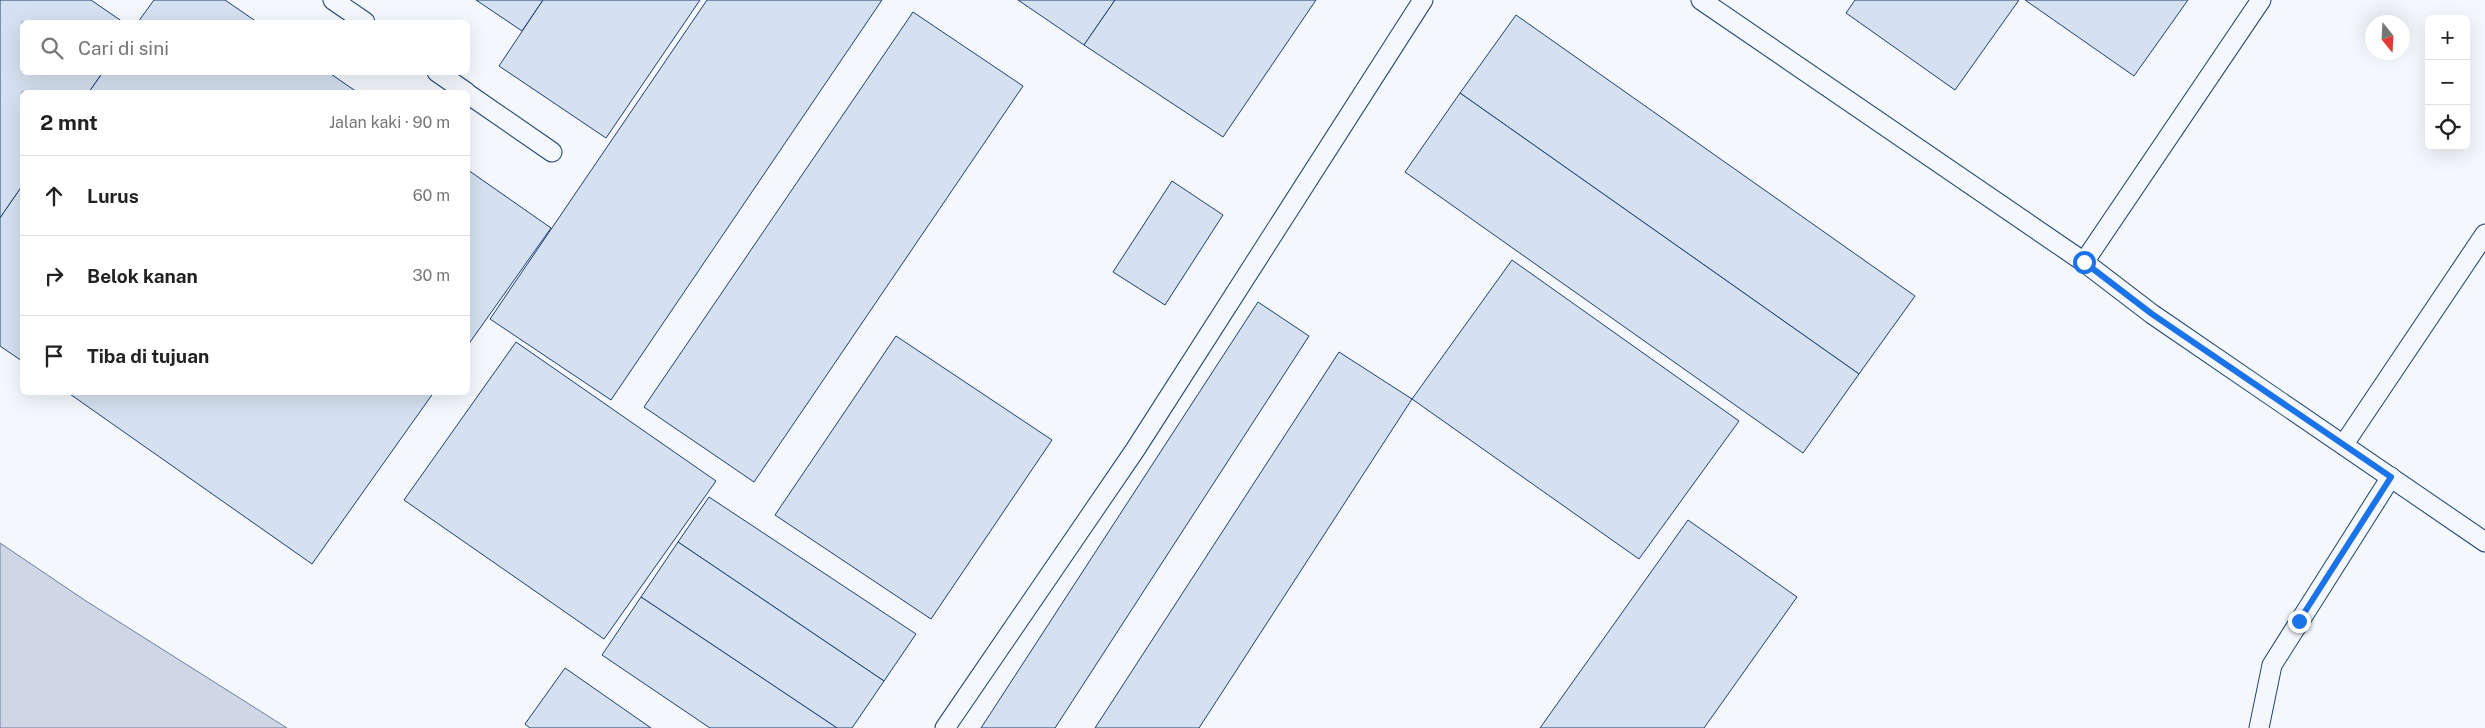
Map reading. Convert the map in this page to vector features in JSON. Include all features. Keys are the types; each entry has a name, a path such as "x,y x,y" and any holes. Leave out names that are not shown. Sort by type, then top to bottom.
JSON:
{"lane":[{"path":"333,0 362,20"},
{"path":"945,728 1135,450 1423,0"},
{"path":"1701,0 2084,262 2152,314 2485,542"},
{"path":"2084,262 2260,0"},
{"path":"441,75 463,90"},
{"path":"470,95 552,152"},
{"path":"2344,444 2485,234"},
{"path":"2260,728 2272,666 2391,477"}],"shaded area":[{"path":"0,543 86,601 287,728 0,728"}],"building":[{"path":"0,0 91,0 120,20 20,20 20,75 101,75 90,90 20,90 20,189 0,218"},
{"path":"154,0 225,0 254,20 139,20"},
{"path":"476,0 543,0 522,31"},
{"path":"543,0 700,0 606,138 499,66"},
{"path":"707,0 882,0 611,400 490,319"},
{"path":"1018,0 1115,0 1084,45"},
{"path":"1115,0 1316,0 1223,137 1084,45"},
{"path":"1855,0 2019,0 1955,90 1846,13"},
{"path":"2025,0 2188,0 2134,76"},
{"path":"913,12 1023,86 754,482 644,407"},
{"path":"1516,15 1915,296 1859,374 1460,93"},
{"path":"101,75 332,75 354,90 90,90"},
{"path":"1460,93 1859,374 1803,453 1405,172"},
{"path":"470,171 551,228 470,342"},
{"path":"1172,181 1223,215 1165,305 1113,272"},
{"path":"20,189 20,360 0,346 0,218"},
{"path":"1512,260 1739,421 1639,559 1412,399"},
{"path":"1258,302 1309,336 1055,728 981,728"},
{"path":"896,336 1052,440 931,619 775,515"},
{"path":"516,342 716,481 604,639 404,500"},
{"path":"1339,352 1412,399 1199,728 1095,728"},
{"path":"71,395 432,395 312,564"},
{"path":"709,497 916,634 884,681 678,542"},
{"path":"1688,520 1797,597 1704,728 1540,728"},
{"path":"678,542 884,681 852,728 837,728 641,597"},
{"path":"641,597 837,728 710,728 602,655"},
{"path":"565,668 651,728 530,728 525,724"}],"route":[{"path":"2084,262 2152,314 2391,477 2299,621"}]}
